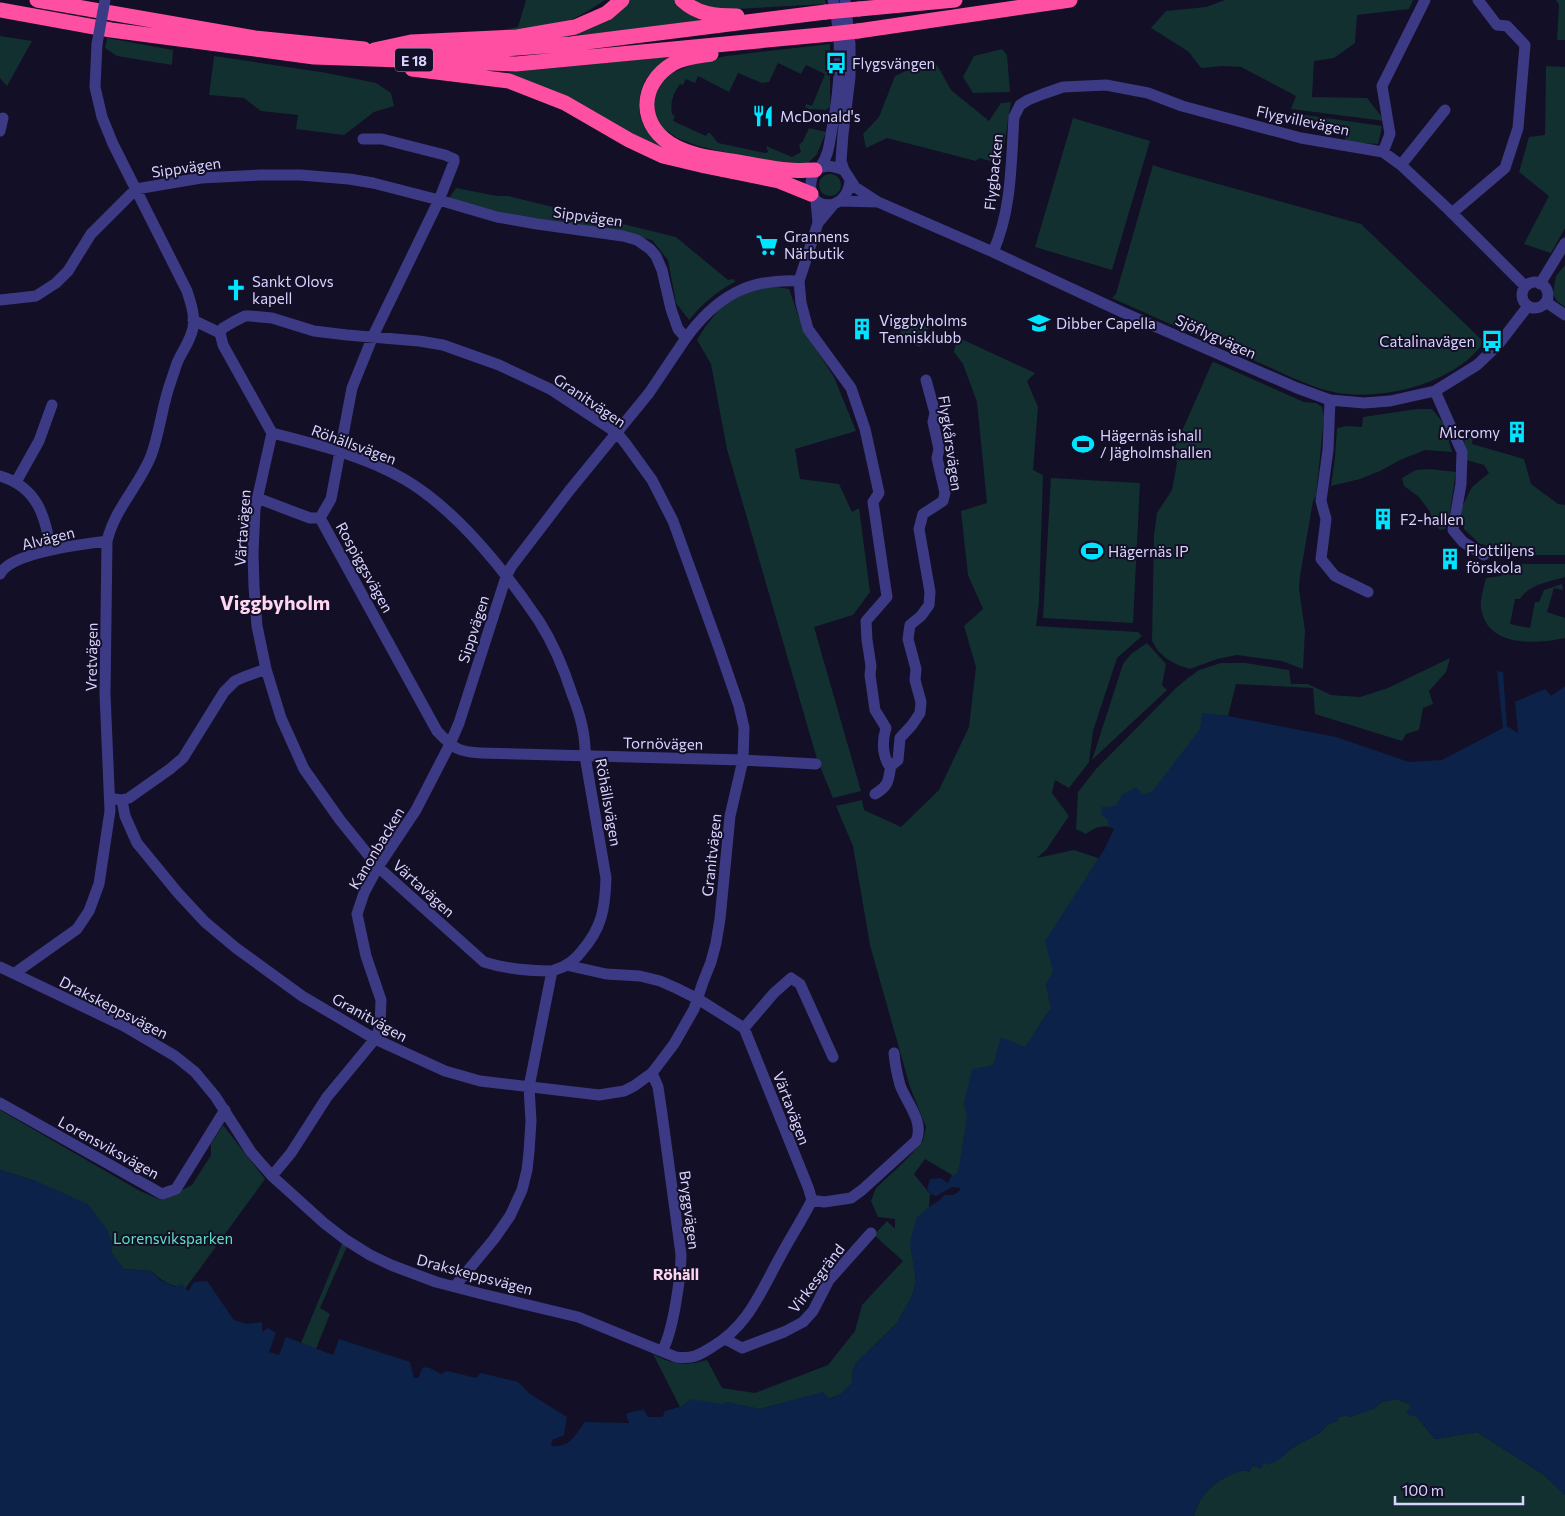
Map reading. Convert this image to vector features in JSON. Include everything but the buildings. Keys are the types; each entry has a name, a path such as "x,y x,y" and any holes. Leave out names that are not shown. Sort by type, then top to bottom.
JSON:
{"highway":[{"name":"E 18","path":"37,0 254,38 374,50 480,51 571,44 829,6 859,9 955,0"},
{"path":"374,50 411,42 517,37 575,28 608,13 622,0"},
{"path":"682,0 693,9 705,14 723,16 829,6"},
{"name":"E 18","path":"0,10 111,30 314,57 516,64 858,31 1070,0"},
{"path":"814,169 790,170 699,156 678,149 659,136 655,130 649,117 648,94 654,80 664,70 686,58 831,34"},
{"path":"314,57 509,81 564,103 629,140 664,156 779,181 814,197"}],"street":[{"path":"105,0 97,44 95,78 99,107 113,144 187,291 194,311 193,320 220,333 223,345 272,433"},
{"path":"845,0 850,52 850,77 841,161 850,181 849,189 845,197 818,223 799,280 801,303 808,329 851,388 864,429 879,493 873,502 887,597 866,622 875,710 886,728 882,739 883,749 888,764 891,765 890,779 884,789 875,794"},
{"path":"1383,152 1390,134 1382,86 1425,0"},
{"path":"1452,212 1505,168 1518,128 1525,45 1507,26 1497,25 1478,0"},
{"path":"818,223 810,185 818,159 832,132 839,84 840,56 829,6"},
{"name":"Flygvillevägen","path":"1028,100 1063,87 1106,85 1148,93 1182,106 1294,136 1383,152 1401,165 1452,212 1526,286"},
{"name":"Flygbacken","path":"993,252 999,239 1008,199 1014,117 1020,105 1028,100"},
{"path":"1401,165 1445,110"},
{"path":"0,131 2,118"},
{"name":"Rospiggsvägen","path":"363,140 382,139 445,155 454,159 454,165 373,336 352,388 330,499 320,518 438,732 450,744"},
{"path":"814,169 829,166 844,170"},
{"name":"Sippvägen","path":"0,300 36,296 42,294 56,283 68,270 96,229 136,190 201,178 300,175 360,181 516,221 623,236 637,240 650,249 656,256 662,270 671,309 678,329 686,338 649,393 557,506 511,567 506,577 459,723 450,744"},
{"name":"Sjöflygvägen","path":"850,181 855,187 878,202 1297,388 1330,400 1364,403 1390,401 1435,391 1477,365 1498,346 1528,306"},
{"path":"814,197 824,204 838,202"},
{"name":"Sjöflygvägen","path":"838,202 878,202"},
{"path":"1540,284 1565,243"},
{"path":"686,338 697,322 730,294 765,282 799,280"},
{"path":"1532,283 1540,284 1544,286 1547,294 1546,302 1539,307 1528,306 1523,301 1522,293 1526,286 1532,283"},
{"path":"1546,302 1565,314"},
{"name":"Granitvägen","path":"122,800 125,816 137,843 178,894 205,922 236,948 302,996 375,1039 446,1071 480,1081 583,1094 613,1093 624,1091 634,1086 652,1073 674,1044 698,1000 716,943 730,816 743,760 744,728 739,706 673,521 652,480 616,433 550,389 499,365 444,345 314,331 272,318 250,316 235,320 223,328 220,333"},
{"name":"Vretvägen","path":"15,973 78,929 89,911 99,884 110,811 105,694 107,541 110,527 120,507 151,455 164,402 177,362 191,337 193,320"},
{"name":"Flygkårsvägen","path":"891,765 898,760 900,738 912,726 920,712 921,702 915,680 916,669 908,639 910,625 921,616 929,605 930,592 919,529 923,514 944,500 945,493 937,458 939,449 933,422 935,413 926,380"},
{"path":"1435,391 1462,452 1458,508 1453,530 1463,542 1484,555"},
{"path":"1330,400 1328,450 1321,501 1326,519 1321,559 1335,576 1368,592"},
{"path":"16,482 39,441 52,405"},
{"name":"Röhällsvägen","path":"272,433 301,440 377,466 419,489 453,518 482,548 539,622 553,646 569,684 580,717 586,744 586,756 606,878 606,897 598,930 584,949 566,965 552,971"},
{"name":"Värtavägen","path":"272,433 257,498 253,553 257,626 266,669 281,718 304,769 340,820 378,867 484,962 527,971 552,971"},
{"path":"0,476 16,482 30,492 37,503 48,531 51,550"},
{"path":"257,498 310,518 320,518"},
{"name":"Alvägen","path":"0,574 7,567 24,559 51,550 107,541"},
{"path":"110,799 122,800 129,798 183,758 224,692 235,681 244,676 266,669"},
{"name":"Tornövägen","path":"450,744 464,752 743,760 816,764"},
{"name":"Kanonbacken","path":"272,1176 291,1153 327,1097 375,1039 380,1028 381,1000 366,956 357,914 364,893 378,867 416,810 450,744"},
{"path":"566,965 606,974 649,978 676,988 744,1028 774,993 791,978 800,984 832,1057"},
{"name":"Drakskeppsvägen","path":"0,967 124,1026 163,1048 195,1072 225,1110 251,1152 272,1176 324,1223 370,1255 436,1282 578,1317 676,1357 689,1358 702,1353 725,1339 741,1324 755,1304 812,1200"},
{"path":"455,1286 510,1216 522,1190 530,1152 529,1087 552,971"},
{"name":"Värtavägen","path":"744,1028 812,1200"},
{"path":"812,1200 824,1202 851,1198 916,1141 920,1134 901,1087 894,1054"},
{"name":"Bryggvägen","path":"652,1073 658,1087 681,1254 681,1271 674,1311 666,1344 662,1351"},
{"name":"Lorensviksvägen","path":"0,1103 162,1194 176,1189 225,1110"},
{"name":"Virkesgränd","path":"725,1339 742,1348 799,1326 813,1311 829,1280 871,1233"}],"green space":[{"path":"526,0 605,0 560,26 483,34 518,27"},
{"path":"630,0 675,0 689,13 705,22 552,38"},
{"path":"695,0 825,0 826,4 718,10 703,6"},
{"path":"1225,0 1413,0 1409,9 1357,15 1355,43 1334,58 1314,61 1312,97 1367,98 1385,121 1291,109 1296,96 1241,67 1201,68 1189,52 1151,28 1166,11 1206,7"},
{"path":"1556,0 1565,0 1565,40 1557,40 1559,5"},
{"path":"0,36 32,41 7,86 0,78"},
{"path":"107,38 173,50 172,65 117,56 105,48"},
{"path":"830,44 830,107 826,110 805,107 806,104 812,106 825,74 806,65 801,74 778,63 769,82 762,83 738,73 729,92 698,76 695,83 686,79 683,85 680,84 672,102 671,110 675,116 673,121 706,136 710,133 718,143 765,153 768,152 766,146 792,157 801,152 799,145 809,128 826,132 817,154 806,165 775,164 698,146 677,138 660,126 654,114 653,99 658,85 669,74 695,64 726,56"},
{"path":"1002,49 1007,55 1010,92 973,93 963,77 974,56"},
{"path":"214,56 327,73 376,83 391,93 394,106 374,112 344,135 296,129 298,115 261,111 244,98 209,95"},
{"path":"678,56 659,65 648,76 639,99 640,116 649,134 673,149 659,148 503,73"},
{"path":"937,65 951,90 989,121 1001,103 1011,102 1001,164 979,158 976,161 887,138 866,148 863,134 879,117 895,76 917,66"},
{"path":"1546,66 1565,67 1565,228 1551,253 1524,244 1549,196 1519,172 1529,137 1545,135"},
{"path":"1298,114 1382,126 1378,144 1344,142 1346,134 1297,126"},
{"path":"1073,118 1150,141 1112,270 1035,247"},
{"path":"1153,165 1361,224 1484,342 1471,357 1455,369 1436,379 1416,386 1394,392 1373,394 1333,392 1308,384 1112,298 1116,294"},
{"path":"826,174 834,174 841,181 841,189 834,196 826,196 819,189 819,181"},
{"path":"456,188 497,196 508,196 676,237 728,280 734,279 735,282 710,298 689,320 676,303 668,260 652,240 624,233 538,220 487,209 449,198"},
{"path":"1565,265 1565,307 1557,301 1553,294 1556,276"},
{"path":"765,285 789,289 803,329 834,377 856,431 795,449 800,479 839,484 852,512 859,508 870,592 853,615 814,627 861,791 833,798 817,759 727,449 711,364 697,340 728,298"},
{"path":"907,318 929,327 920,347 898,338"},
{"path":"957,337 1035,373 1027,381 1038,407 1033,470 1043,475 1039,602 1036,626 1138,632 1142,636 1117,658 1093,731 1089,762 1069,788 1055,780 1052,793 1069,816 1046,850 1037,858 1074,850 1098,858 1116,876 1046,984 1051,1008 1035,1032 1013,1114 948,1183 952,1175 925,1159 914,1174 930,1194 929,1207 945,1195 954,1194 966,1186 911,1247 916,1282 912,1296 897,1323 856,1363 853,1369 852,1383 841,1394 829,1399 823,1393 759,1409 741,1405 687,1423 648,1417 663,1417 665,1411 680,1407 653,1354 673,1362 686,1364 707,1360 722,1388 755,1393 828,1365 855,1331 862,1305 903,1261 874,1235 887,1221 895,1229 895,1219 878,1217 871,1201 876,1188 923,1141 926,1127 910,1087 870,945 853,846 836,806 862,800 864,810 901,827 939,790 969,727 976,667 964,626 983,609 968,575 961,511 987,503 977,402 963,364 954,352"},
{"path":"1214,362 1304,402 1316,403 1322,407 1324,417 1316,496 1313,501 1299,589 1305,631 1303,669 1282,661 1237,655 1217,659 1190,669 1167,659 1158,651 1152,641 1154,535 1157,513 1172,490 1177,463 1174,453 1175,447"},
{"path":"1417,409 1432,409 1444,424 1452,452 1425,450 1360,479 1331,486 1337,428 1346,426 1362,427 1363,417"},
{"path":"1464,437 1473,437 1472,444 1524,459 1531,484 1558,504 1565,505 1565,555 1510,555 1479,543 1464,529 1461,509 1472,487 1489,473 1484,465 1466,460"},
{"path":"1430,469 1456,472 1448,525 1445,529 1440,530 1434,524 1430,512 1419,497 1404,486 1402,478 1416,470"},
{"name":"Hägernäs IP","path":"1051,478 1140,483 1133,623 1043,618"},
{"path":"1505,564 1565,564 1565,577 1534,587 1520,599 1515,599 1510,624 1530,628 1535,602 1539,602 1544,590 1562,584 1563,590 1554,588 1547,612 1565,618 1565,638 1527,642 1514,640 1503,637 1485,621 1481,608 1486,578 1501,576"},
{"path":"1147,643 1166,664 1162,685 1167,690 1092,760 1123,664 1131,654"},
{"path":"1450,658 1446,672 1429,691 1433,704 1423,708 1419,730 1406,734 1402,741 1315,714 1313,688 1236,684 1228,716 1202,714 1203,750 1114,829 1107,826 1099,827 1086,834 1076,829 1078,792 1096,769 1176,688 1199,670 1221,663 1246,663 1289,670 1291,684 1308,684 1331,695 1360,697 1388,688"},
{"name":"Lorensviksparken","path":"0,1110 140,1191 161,1200 192,1185 211,1155 211,1144 223,1125 265,1179 185,1289 180,1288 162,1280 151,1271 123,1269 111,1252 36,1181 0,1170"},
{"path":"344,1239 349,1242 320,1308 330,1314 316,1349 301,1343"},
{"path":"1397,1399 1411,1405 1417,1417 1435,1439 1477,1432 1543,1474 1565,1495 1565,1516 1194,1516 1206,1492 1227,1476 1244,1470 1249,1472 1252,1466 1274,1462 1292,1448 1321,1432 1327,1425 1337,1421 1339,1417 1347,1415 1349,1417 1373,1409 1382,1402"}],"water":[{"path":"1497,671 1503,672 1507,726 1518,733 1515,702 1545,689 1551,696 1565,686 1565,1495 1543,1474 1477,1432 1435,1439 1417,1417 1406,1414 1411,1405 1397,1399 1382,1402 1373,1409 1349,1417 1347,1415 1339,1417 1337,1421 1327,1425 1321,1432 1292,1448 1280,1459 1268,1465 1264,1463 1261,1469 1252,1466 1249,1472 1244,1470 1227,1476 1206,1492 1194,1516 0,1516 0,1170 36,1181 88,1204 107,1229 113,1245 111,1252 124,1269 151,1271 160,1280 175,1287 182,1284 188,1291 194,1282 207,1281 234,1320 246,1324 262,1322 262,1332 268,1328 276,1333 269,1352 279,1355 286,1337 333,1355 339,1339 410,1362 414,1378 418,1378 423,1367 430,1368 441,1374 447,1371 476,1378 481,1373 518,1382 530,1394 567,1417 564,1435 553,1439 551,1446 567,1443 585,1422 629,1423 626,1414 644,1410 648,1417 663,1417 665,1411 680,1407 692,1399 721,1404 728,1402 759,1409 823,1392 830,1399 841,1394 852,1383 853,1369 856,1363 897,1323 912,1296 916,1282 910,1243 917,1217 945,1195 952,1196 960,1191 961,1188 952,1187 936,1196 930,1194 927,1189 930,1179 941,1178 948,1183 952,1176 958,1173 967,1117 964,1103 972,1069 993,1065 1001,1037 1025,1047 1051,1008 1046,984 1053,971 1045,941 1104,850 1114,829 1109,826 1107,819 1101,815 1102,807 1116,806 1122,795 1136,787 1142,794 1152,792 1200,729 1202,713 1228,716 1336,737 1409,762 1442,760 1503,728"}],"place":[{"name":"Flygsvängen","path":"836,63"},
{"name":"McDonald's","path":"763,116"},
{"name":"Grannens Närbutik","path":"767,245"},
{"name":"Sankt Olovs kapell","path":"236,290"},
{"name":"Dibber Capella","path":"1039,323"},
{"name":"Viggbyholms Tennisklubb","path":"862,329"},
{"name":"Catalinavägen","path":"1492,341"},
{"name":"Micromy","path":"1517,432"},
{"name":"Hägernäs ishall / Jägholmshallen","path":"1083,444"},
{"name":"F2-hallen","path":"1383,519"},
{"name":"Hägernäs IP","path":"1092,551"},
{"name":"Flottiljens förskola","path":"1450,559"}],"district":[{"name":"Viggbyholm","path":"275,602"},
{"name":"Röhäll","path":"676,1273"}]}
